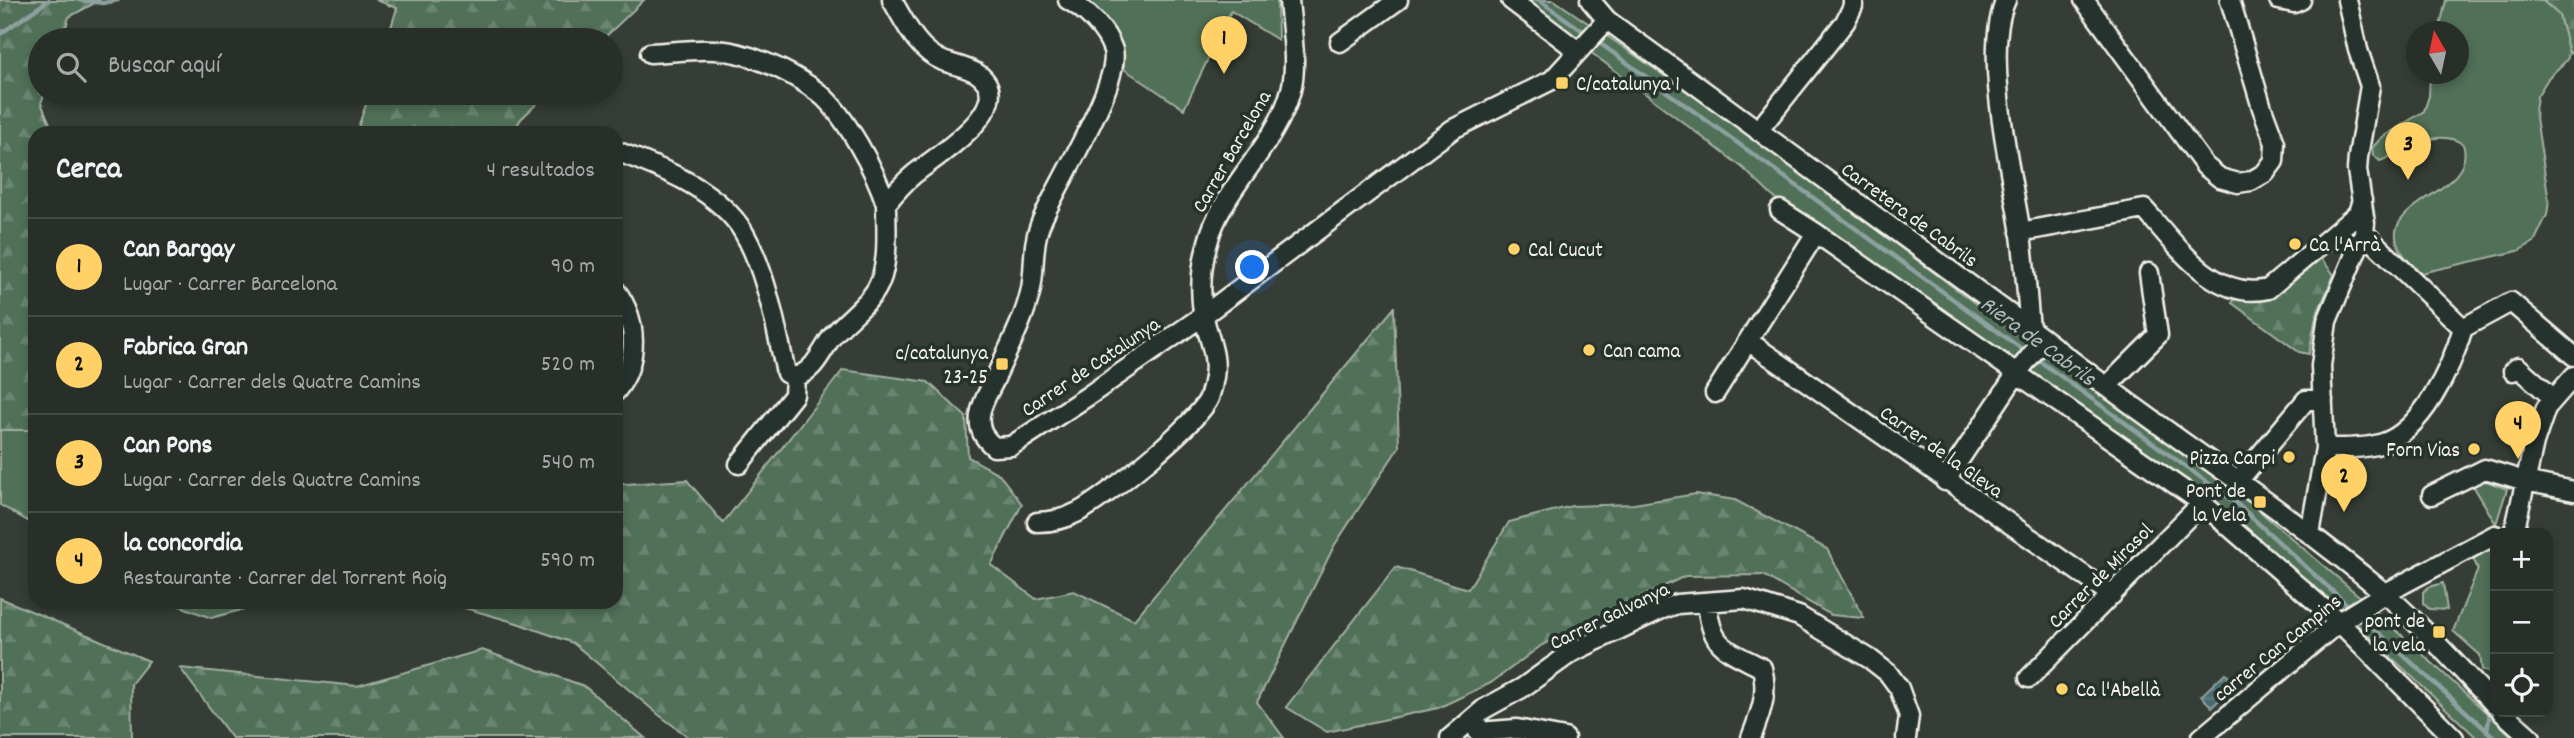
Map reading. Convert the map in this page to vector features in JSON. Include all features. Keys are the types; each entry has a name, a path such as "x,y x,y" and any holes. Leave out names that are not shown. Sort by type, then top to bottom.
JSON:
{"street":[{"path":"886,204 909,178 981,119 991,100 989,85 977,73 931,56 916,41 892,0"},
{"name":"Carrer de Catalunya","path":"1068,0 1083,8 1101,29 1113,51 1112,69 1105,94 1039,227 1032,264 1031,289 1025,310 980,415 982,435 994,447 1011,446 1088,396 1204,315 1453,129 1552,80 1603,24"},
{"name":"Carrer Barcelona","path":"1037,522 1054,522 1076,514 1098,501 1191,422 1209,399 1214,377 1215,353 1204,315 1200,279 1211,233 1230,192 1256,159 1283,114 1292,87 1289,0"},
{"path":"1340,42 1398,0"},
{"path":"1511,0 1581,48"},
{"path":"1758,131 1845,22 1853,0"},
{"path":"1945,481 2020,370 2037,339 2002,120 1996,43 1999,14 2006,0"},
{"path":"2084,0 2205,166 2220,178 2238,183 2251,181 2265,173 2274,161 2275,143 2230,0"},
{"path":"2279,0 2294,3 2301,0"},
{"path":"2310,534 2325,448 2321,366 2327,321 2364,233 2365,223 2358,157 2370,86 2358,50 2347,0"},
{"name":"Carretera de Cabrils","path":"1589,1 1603,24 1758,131 2037,339 2239,480 2310,534 2490,699"},
{"path":"623,154 689,182 713,200 738,225 756,260 770,303 786,373 795,377 808,373 833,335 875,291 882,277 886,245 886,204 866,157 821,95 791,75 735,52 650,53"},
{"path":"2020,232 2144,209 2206,275 2253,292 2269,289 2358,213 2362,200"},
{"path":"1780,211 2020,370 2202,503 2344,619 2454,738"},
{"path":"1715,393 1816,233"},
{"path":"2364,233 2463,328"},
{"path":"2106,387 2158,335 2149,273"},
{"path":"623,302 627,308 633,343 632,363 623,379"},
{"path":"2325,448 2349,449 2381,444 2404,433 2428,404 2455,357 2463,328 2511,302 2574,356"},
{"name":"Carrer de la Gleva","path":"1748,341 2112,596"},
{"path":"2513,371 2518,367 2553,398"},
{"path":"2507,528 2525,481 2546,408 2574,376"},
{"path":"739,464 794,395 795,377"},
{"path":"2239,480 2306,400 2323,400"},
{"path":"2432,495 2485,469 2574,491"},
{"name":"Carrer de Mirasol","path":"2029,678 2202,503"},
{"name":"carrer Can Campins","path":"2201,738 2344,619 2379,597 2490,540"},
{"name":"Carrer Galvanya","path":"1450,738 1500,699 1522,688 1571,653 1660,610 1677,604 1744,599 1799,616 1871,659 1888,673 1899,688 1909,716 1906,738"},
{"path":"1707,602 1709,625 1719,645 1762,668 1766,682 1764,703 1751,738"},
{"path":"1476,717 1478,732 1517,729 1565,738"},
{"name":"Carretera de Cabrils","path":"2509,717 2531,738"}],"green space":[{"path":"0,0 100,0 69,17 66,28 28,28 28,105 42,105 51,126 28,126 28,430 0,430"},
{"path":"376,0 644,0 615,28 391,28 397,8"},
{"path":"1081,0 1277,0 1278,40 1231,11 1184,109 1124,69 1121,49"},
{"path":"1522,0 1554,0 1607,36 1743,130 2031,345 2242,496 2358,595 2514,738 2477,738 2335,604 2206,495 1772,196 1743,168"},
{"path":"2446,0 2542,0 2559,15 2569,53 2567,60 2549,77 2537,96 2535,111 2549,201 2547,215 2534,242 2518,251 2421,273 2400,250 2396,232 2403,217 2453,178 2463,163 2463,144 2453,139 2432,139 2380,161 2373,155 2372,148 2381,138 2424,111 2430,84 2469,84 2469,21 2441,21"},
{"path":"2542,0 2574,0 2574,51 2569,53 2559,15"},
{"path":"366,105 536,105 516,126 358,126"},
{"path":"2318,254 2334,275 2316,316 2309,354 2299,352 2232,303 2239,292 2256,298"},
{"path":"1394,308 1399,447 1334,546 1257,702 1284,738 690,738 573,643 468,609 623,609 623,483 687,480 723,523 843,370 928,382 966,417 968,457 999,474 1022,504 991,565 1036,599 1074,591 1134,620"},
{"path":"0,430 28,430 28,521 0,505"},
{"path":"2478,478 2507,489 2496,524 2471,482"},
{"path":"1696,494 1735,500 1827,549 1864,618 1831,615 1763,575 1685,576 1542,645 1491,683 1438,708 1327,732 1286,707 1396,567 1468,589 1509,522 1572,506 1634,504"},
{"path":"2490,550 2490,672 2482,670 2480,655 2453,631 2478,569 2471,554"},
{"path":"2443,583 2447,610 2429,609 2423,603 2423,592"},
{"path":"0,598 149,661 131,684 132,738 0,738"},
{"path":"188,609 245,609 211,618"},
{"path":"482,650 584,686 645,738 232,738 180,668 357,686"}],"water":[{"path":"2225,673 2236,684 2212,707 2201,696"}],"waterway":[{"path":"0,34 49,0"},
{"path":"79,0 103,3 118,0"},
{"name":"Riera de Cabrils","path":"1539,0 1587,34"},
{"name":"Riera de Cabrils","path":"1594,39 2026,352"},
{"name":"Riera de Cabrils","path":"2034,357 2236,503 2353,610"},
{"name":"Riera de Cabrils","path":"2359,615 2495,738"},
{"path":"2487,731 2490,712"}],"place":[{"name":"Can Bargay","path":"1224,74"},
{"name":"C/catalunya 1","path":"1562,83"},
{"name":"Can Pons","path":"2408,180"},
{"name":"Ca l'Arrà","path":"2295,244"},
{"name":"Cal Cucut","path":"1514,249"},
{"name":"Can cama","path":"1589,350"},
{"name":"c/catalunya 23-25","path":"1002,364"},
{"name":"Forn Vias","path":"2474,449"},
{"name":"Pizza Carpi","path":"2289,457"},
{"name":"la concordia","path":"2518,459"},
{"name":"Pont de la Vela","path":"2260,502"},
{"name":"Fabrica Gran","path":"2344,512"},
{"name":"pont de la vela","path":"2439,632"},
{"name":"Ca l'Abellà","path":"2062,689"}]}
